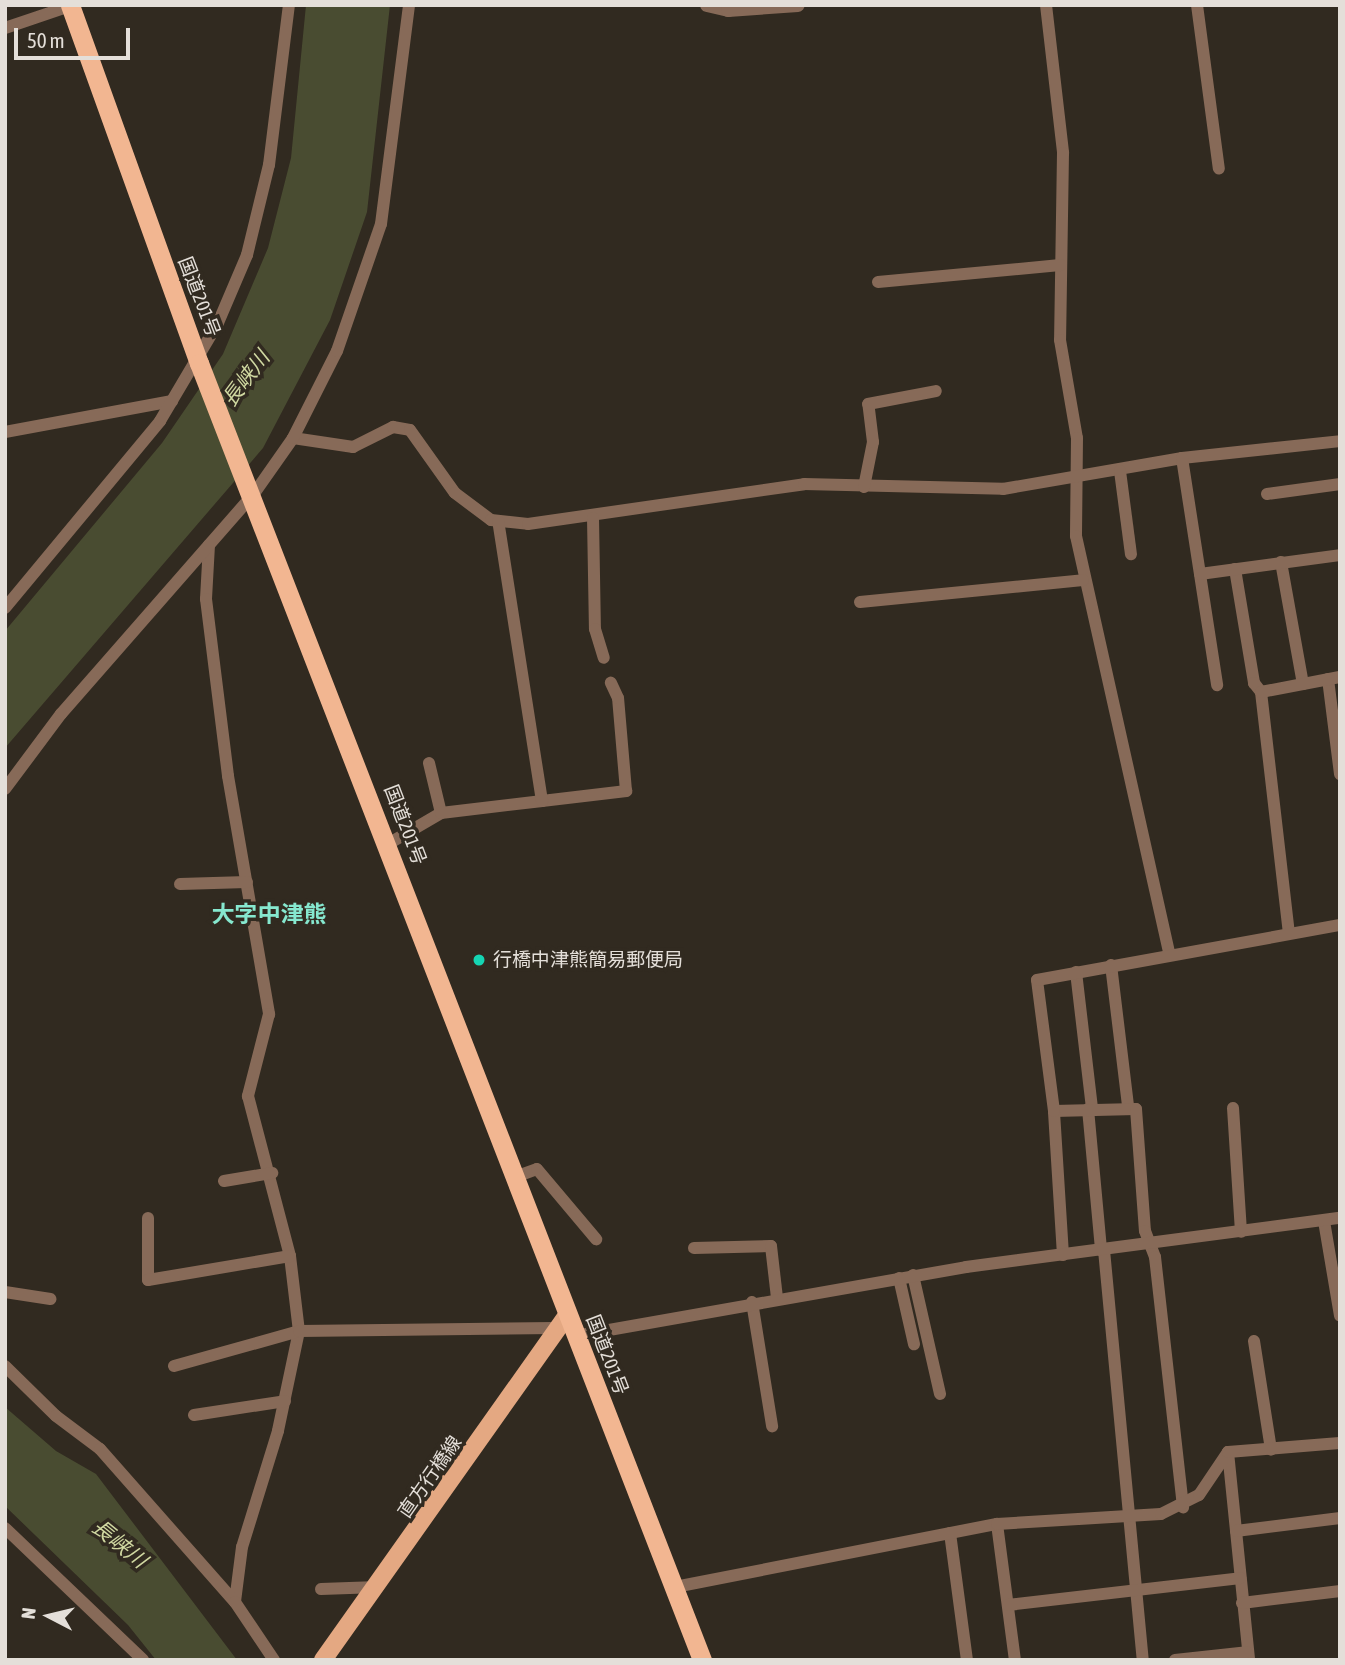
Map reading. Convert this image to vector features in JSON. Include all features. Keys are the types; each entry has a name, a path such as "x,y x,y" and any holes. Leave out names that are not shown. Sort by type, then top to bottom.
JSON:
{"highway":[{"name":"国道201号","path":"70,6 201,367 251,489 515,1177 561,1321 575,1336 702,1660"}],"main road":[{"name":"直方行橋線","path":"323,1660 378,1587 561,1321"}],"street":[{"path":"5,608 201,367 247,255 259,208 289,5"},
{"path":"5,789 61,715 209,545 293,438 337,351 381,224 409,5"},
{"path":"707,5 728,10 798,5"},
{"path":"1046,5 1063,153 1060,265 1062,367 1077,438 1076,536 1083,580 1169,952"},
{"path":"1197,5 1219,169"},
{"path":"5,28 70,6"},
{"path":"878,282 1060,265"},
{"path":"864,487 873,442 868,404 936,391"},
{"path":"5,432 172,401"},
{"path":"293,438 353,447 393,427 410,430 443,480 498,521 528,524 593,517 774,488 1003,489 1077,480 1182,458 1340,441"},
{"path":"1182,458 1217,685"},
{"path":"1120,471 1130,554"},
{"path":"1267,494 1340,484"},
{"path":"593,517 595,629 604,658"},
{"path":"498,521 542,802"},
{"path":"209,545 206,598 269,1026 248,1096 272,1174 290,1256 299,1331 285,1401 242,1547 235,1602"},
{"path":"1200,574 1340,555"},
{"path":"1282,562 1303,684"},
{"path":"1235,569 1254,683 1261,692 1289,933"},
{"path":"860,602 1083,580"},
{"path":"1261,692 1334,678 1340,774"},
{"path":"388,844 441,813 626,791 618,698 611,683"},
{"path":"429,763 441,813"},
{"path":"180,884 247,882"},
{"path":"1063,1255 1054,1111 1037,980 1169,952 1340,925"},
{"path":"1111,965 1128,1105"},
{"path":"1076,972 1143,1660"},
{"path":"1054,1111 1128,1105 1136,1109 1145,1231 1151,1244 1183,1507"},
{"path":"1233,1108 1241,1232"},
{"path":"515,1177 537,1170 596,1239"},
{"path":"224,1181 272,1174"},
{"path":"148,1218 148,1280 290,1256"},
{"path":"575,1336 752,1302 906,1277 1340,1218"},
{"path":"1324,1221 1340,1316"},
{"path":"694,1248 771,1245 777,1298"},
{"path":"906,1277 915,1344"},
{"path":"906,1277 940,1394"},
{"path":"5,1292 50,1299"},
{"path":"752,1302 772,1426"},
{"path":"174,1366 299,1331 561,1321"},
{"path":"1254,1341 1271,1450"},
{"path":"5,1366 56,1416 100,1449 235,1602 274,1660"},
{"path":"194,1415 285,1401"},
{"path":"1228,1452 1340,1443"},
{"path":"675,1587 997,1524 1130,1518 1183,1507 1199,1495 1228,1452"},
{"path":"1175,1660 1248,1656 1228,1452"},
{"path":"1236,1531 1340,1518"},
{"path":"997,1524 1015,1660"},
{"path":"5,1528 143,1660"},
{"path":"950,1533 967,1660"},
{"path":"1008,1605 1240,1578"},
{"path":"321,1589 378,1587"},
{"path":"1242,1602 1340,1591"}],"water":[{"name":"長峡川","path":"306,5 390,5 367,212 330,320 263,448 5,748 5,631 162,443 223,354 268,248 291,158"},
{"name":"長峡川","path":"5,1407 56,1451 96,1474 237,1660 156,1660 128,1625 5,1506"}],"place":[{"name":"行橋中津熊簡易郵便局","path":"479,960"}],"district":[{"name":"大字中津熊","path":"269,914"}]}
